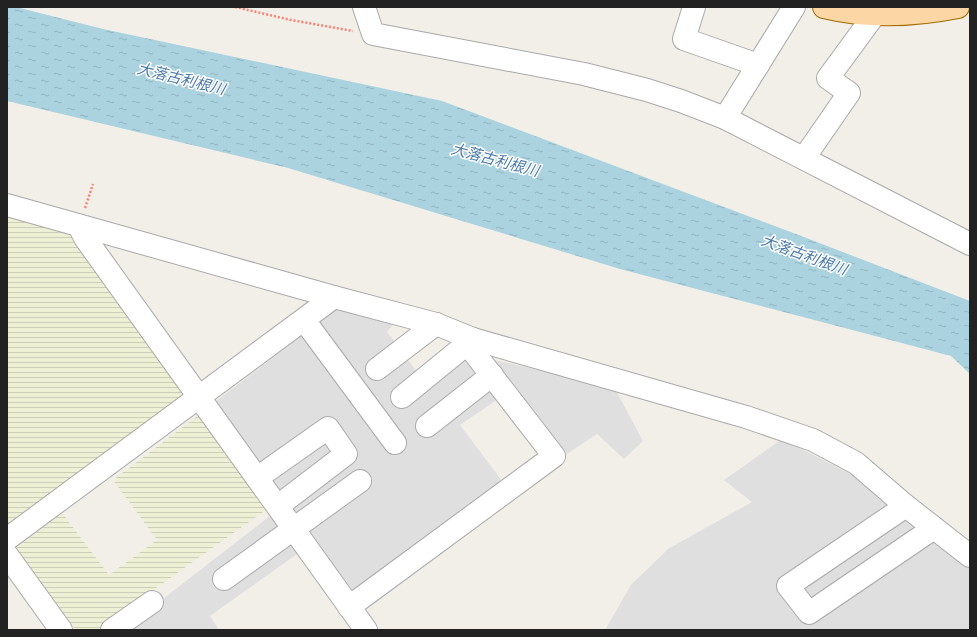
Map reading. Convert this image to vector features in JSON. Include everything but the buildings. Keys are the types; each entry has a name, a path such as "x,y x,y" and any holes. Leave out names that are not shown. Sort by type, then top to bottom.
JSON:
{"main road":[{"path":"824,7 843,12 875,14 958,7"}],"street":[{"path":"364,7 373,34 584,74 647,90 725,118 970,244"},
{"path":"694,7 684,39 758,65"},
{"path":"725,118 794,7"},
{"path":"804,158 849,93 828,78 875,14"},
{"path":"7,205 82,217 334,297 436,324 473,339 746,417 814,440 856,463 906,506 970,556"},
{"path":"82,217 85,238 366,630"},
{"path":"7,539 334,297"},
{"path":"304,320 395,443"},
{"path":"377,368 436,324"},
{"path":"349,607 554,456 472,350 473,339"},
{"path":"402,397 473,339"},
{"path":"427,426 492,375"},
{"path":"257,478 328,428 346,454 278,506"},
{"path":"224,579 360,481"},
{"path":"906,506 788,586 809,613 934,528"},
{"path":"7,555 52,627"},
{"path":"112,630 152,602"}],"path":[{"path":"235,7 290,20 373,34"},
{"path":"82,217 92,184"}],"shaded area":[{"path":"338,308 395,322 387,332 427,385 468,354 614,387 643,441 624,459 597,434 564,456 513,389 460,425 502,481 354,592 215,402"},
{"path":"782,439 874,486 970,566 970,630 605,630 631,585 668,549 752,502 724,480"},
{"path":"270,516 300,552 210,616 219,630 123,630"}],"green space":[{"path":"7,216 72,234 191,396 7,528"},
{"path":"204,411 270,507 97,630 75,630 15,549 62,513 109,575 157,540 113,480"}],"water":[{"name":"大落古利根川","path":"7,7 16,7 103,29 442,101 796,234 970,301 970,374 951,356 620,269 288,168 7,101"}]}
